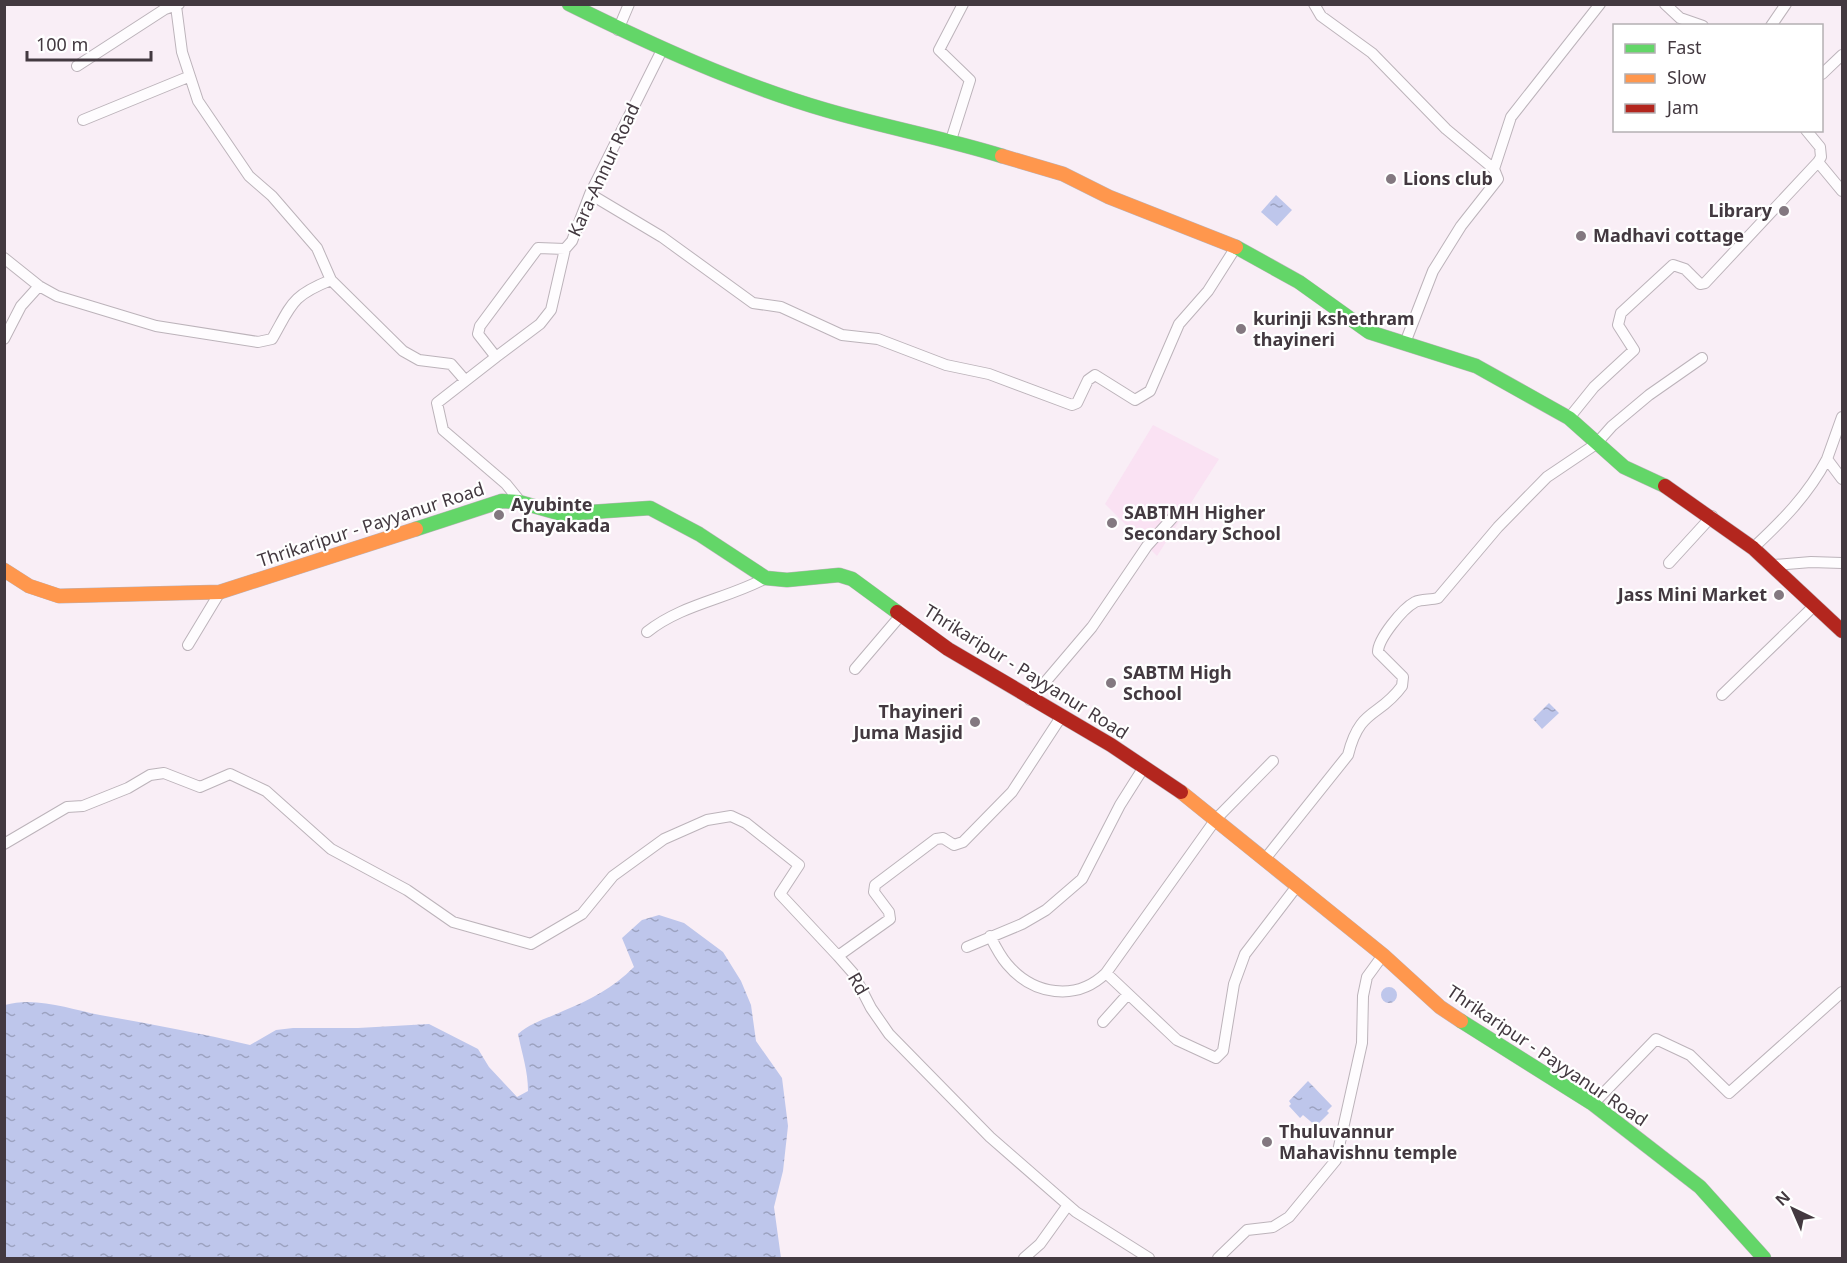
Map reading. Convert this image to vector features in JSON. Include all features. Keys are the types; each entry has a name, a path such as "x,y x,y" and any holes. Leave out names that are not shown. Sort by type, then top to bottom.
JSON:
{"main road":[{"path":"569,4 618,30 663,50 825,110 951,141 1063,174 1109,197 1236,247 1299,282 1369,332 1476,366 1569,418 1624,467 1668,488 1712,516 1774,565 1842,631"},
{"path":"519,500 552,513 562,514 650,508 699,534 766,578"},
{"name":"Thrikaripur - Payyanur Road","path":"4,570 29,586 59,596 220,592 501,501 519,500"},
{"name":"Thrikaripur - Payyanur Road","path":"766,578 787,580 839,575 868,589 948,649 1144,767 1216,819 1383,955 1440,1007 1593,1104 1700,1187 1764,1258"}],"street":[{"path":"618,30 629,4"},
{"path":"951,141 970,80 939,50 963,4"},
{"path":"1314,4 1321,16 1372,53 1446,129 1494,169 1498,179 1461,226 1433,271 1405,343"},
{"path":"1494,169 1499,160 1502,140 1511,117 1600,4"},
{"path":"1665,4 1680,18 1697,24"},
{"path":"1773,24 1786,4"},
{"path":"77,66 165,9 178,5 188,77 198,101 249,176 273,196 317,248 331,280 403,351 419,360 452,364 464,380"},
{"name":"Kara-Annur Road","path":"496,357 478,334 480,326 538,248 566,249 572,241 590,194 663,50"},
{"path":"1823,72 1842,55"},
{"path":"83,120 188,77"},
{"path":"1569,418 1594,387 1634,350 1618,325 1617,320 1621,313 1673,265 1685,269 1700,284 1705,283 1818,162 1822,152 1807,132"},
{"path":"1818,162 1842,191"},
{"path":"590,194 662,237 753,303 781,307 842,335 878,339 946,365 989,374 1072,405 1077,403 1088,380 1095,375 1135,400 1150,391 1179,324 1208,291 1236,247"},
{"path":"519,500 506,484 443,430 437,403 464,380 540,324 551,310 566,249"},
{"path":"4,258 39,286 57,296 156,326 194,334 263,342 272,339 293,299 308,289 331,280"},
{"path":"4,339 21,306 39,286"},
{"path":"1265,860 1345,760 1362,721 1402,686 1403,677 1378,652 1383,635 1411,604 1417,600 1438,598 1498,527 1548,477 1596,444 1612,426 1649,395 1702,358"},
{"path":"1753,548 1785,518 1813,486 1827,459 1842,417"},
{"path":"1827,459 1842,479"},
{"path":"1030,700 1092,627 1147,546 1175,515"},
{"path":"1669,562 1712,516"},
{"path":"1774,565 1838,563 1842,554"},
{"path":"647,632 662,620 696,604 731,594 766,578"},
{"path":"188,645 220,592"},
{"path":"1722,695 1815,605"},
{"path":"855,669 901,615"},
{"name":"Rd","path":"1061,717 1012,792 963,842 954,845 943,838 936,839 875,885 874,892 889,912 890,919 838,956 853,973 871,1008 889,1034 990,1137 1068,1205 1149,1258"},
{"path":"990,936 1006,963 1016,973 1041,987 1067,994 1095,984 1106,973 1216,819 1273,761"},
{"path":"968,947 1022,924 1046,910 1082,879 1120,805 1144,767"},
{"path":"4,844 67,807 83,806 128,788 150,775 164,773 200,787 230,774 266,791 331,849 407,890 453,922 531,944 582,914 613,876 664,839 707,820 731,816 746,823 799,865 780,894 838,956"},
{"path":"1106,973 1177,1040 1216,1058 1221,1056 1234,984 1245,954 1297,886"},
{"path":"1218,1258 1247,1230 1273,1227 1289,1217 1336,1160 1362,1043 1363,996 1367,977 1383,955"},
{"path":"1593,1104 1656,1038 1690,1055 1729,1092 1842,992"},
{"path":"1103,1022 1128,994"},
{"path":"1024,1258 1040,1244 1068,1205"}],"shaded area":[{"path":"1153,425 1219,459 1157,556 1105,504"}],"water":[{"path":"1276,195 1292,210 1277,226 1261,212"},
{"path":"1549,703 1559,713 1542,729 1533,719"},
{"path":"659,915 684,923 723,952 741,981 751,1005 756,1041 782,1078 788,1126 783,1171 774,1207 781,1258 5,1258 5,1005 28,1002 52,1004 250,1045 276,1030 293,1028 358,1028 429,1024 478,1049 489,1067 517,1097 528,1091 526,1069 518,1034 534,1024 592,998 626,974 634,967 622,938 642,920"},
{"path":"1389,987 1397,995 1389,1003 1381,995"},
{"path":"1308,1081 1332,1106 1327,1111 1329,1113 1316,1126 1303,1115 1300,1118 1289,1106 1291,1104 1289,1101"}],"traffic: fast":[{"path":"569,4 663,49 793,100 1002,156"},
{"path":"1236,247 1299,282 1369,332 1476,366 1569,418 1624,467 1665,486"},
{"path":"416,529 502,501 519,502 562,514 650,508 699,534 766,578 787,580 839,575 852,579 897,612"},
{"path":"1461,1021 1593,1104 1700,1187 1764,1258"}],"traffic: slow":[{"path":"1002,156 1063,174 1109,197 1236,247"},
{"path":"4,570 29,586 59,596 220,592 416,529"},
{"path":"1181,792 1383,955 1440,1007 1461,1021"}],"traffic: jam":[{"path":"1665,486 1753,548 1842,631"},
{"path":"897,612 948,649 1111,745 1181,792"}],"place":[{"name":"Lions club","path":"1391,179"},
{"name":"Library","path":"1784,211"},
{"name":"Madhavi cottage","path":"1581,236"},
{"name":"kurinji kshethram thayineri","path":"1241,329"},
{"name":"Ayubinte Chayakada","path":"499,515"},
{"name":"SABTMH Higher Secondary School","path":"1112,523"},
{"name":"Jass Mini Market","path":"1779,595"},
{"name":"SABTM High School","path":"1111,683"},
{"name":"Thayineri Juma Masjid","path":"975,722"},
{"name":"Thuluvannur Mahavishnu temple","path":"1267,1142"}]}
